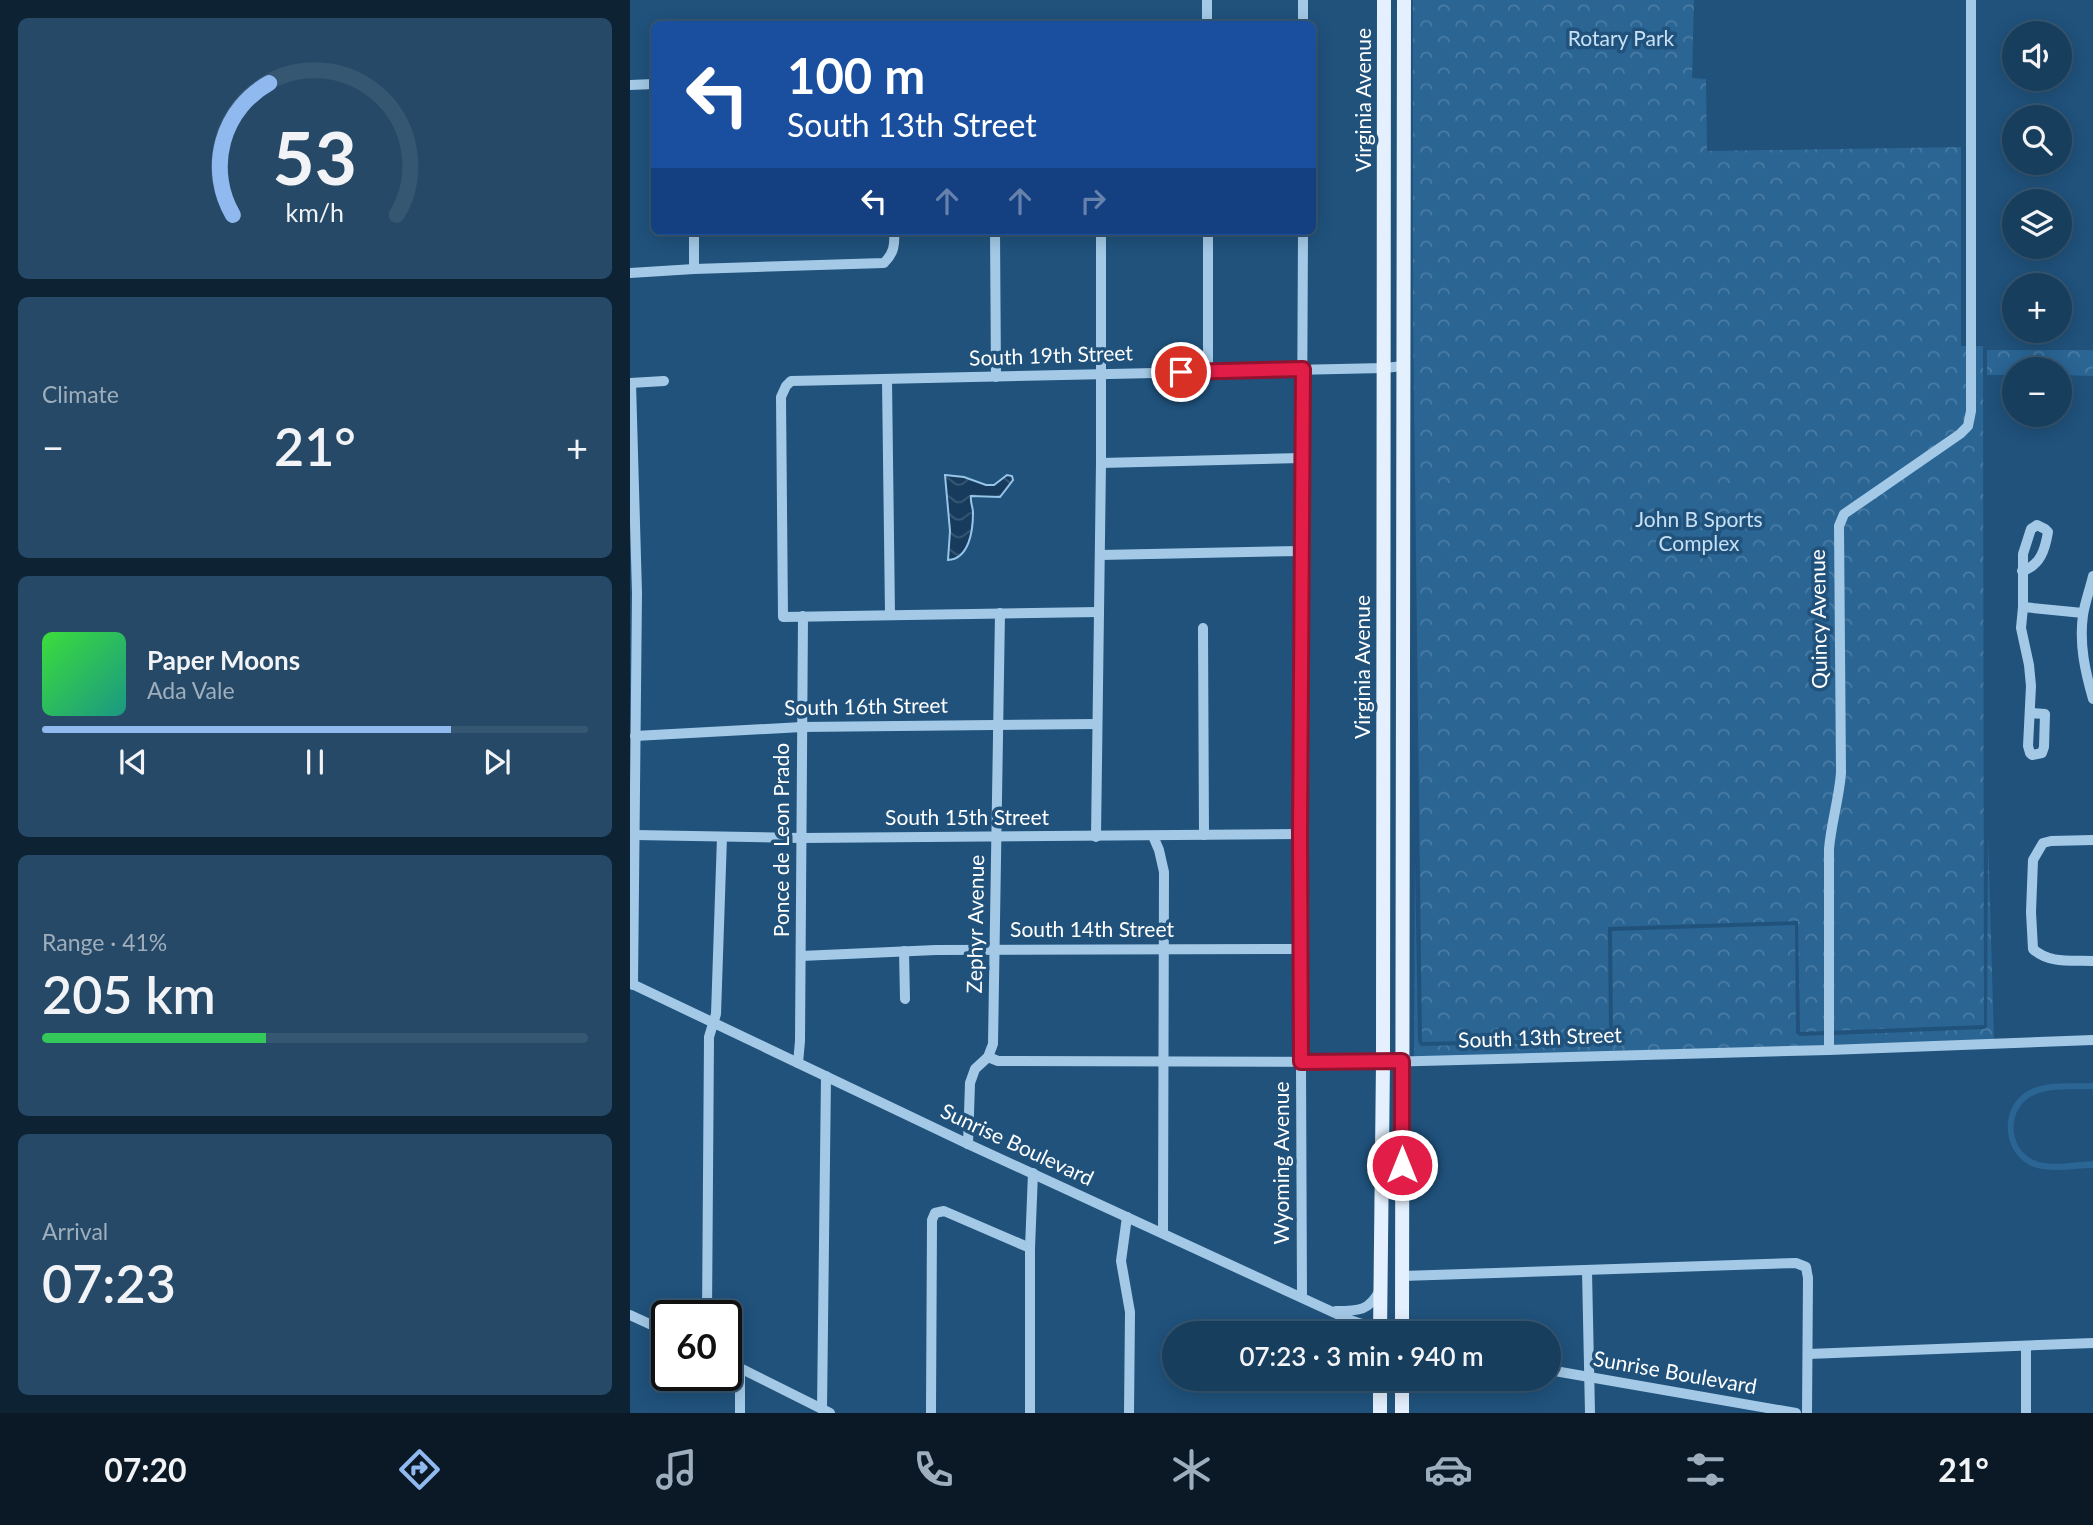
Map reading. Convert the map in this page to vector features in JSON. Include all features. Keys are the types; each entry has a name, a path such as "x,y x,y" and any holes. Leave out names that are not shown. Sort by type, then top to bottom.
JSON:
{"main road":[{"name":"Virginia Avenue","path":"1383,1321 1380,1290 1383,1062 1384,0"},
{"name":"Virginia Avenue","path":"1402,1321 1404,0"},
{"path":"1385,70 1393,174 1404,185"},
{"path":"1380,1391 1380,1413"},
{"path":"1402,1391 1402,1413"}],"street":[{"path":"1207,0 1207,21"},
{"path":"1303,0 1303,21"},
{"name":"Quincy Avenue","path":"1829,1049 1829,849 1841,773 1839,526 1844,514 1968,426 1971,411 1971,0"},
{"path":"630,85 651,84"},
{"path":"694,235 694,269"},
{"path":"630,273 884,264 895,247 894,235"},
{"path":"995,235 996,377"},
{"path":"1096,837 1102,374 1101,235"},
{"path":"1208,235 1208,371"},
{"name":"Wyoming Avenue","path":"1302,1297 1300,834 1303,235"},
{"name":"South 19th Street","path":"803,616 783,617 781,397 786,386 792,381 1384,369 1404,366"},
{"path":"887,380 890,614"},
{"path":"631,984 637,593 630,383 664,381"},
{"path":"1101,463 1302,458"},
{"path":"1100,555 1301,551"},
{"path":"2022,571 2021,628 2029,665 2030,713"},
{"path":"2093,576 2083,613 2081,641 2085,673 2093,699"},
{"path":"2023,607 2083,613"},
{"path":"803,616 1099,612"},
{"name":"Zephyr Avenue","path":"968,1144 970,1083 975,1069 988,1057 993,1044 1000,613"},
{"name":"Ponce de Leon Prado","path":"798,1063 803,616"},
{"path":"1203,628 1204,835"},
{"name":"South 16th Street","path":"635,736 802,727 1097,724"},
{"path":"1383,771 1403,772"},
{"name":"South 15th Street","path":"635,835 801,838 1300,834"},
{"path":"1153,836 1164,872 1163,1233"},
{"path":"706,1300 709,1037 716,1014 722,837"},
{"path":"2093,840 2043,843 2033,860 2031,912 2033,949 2040,955 2049,959 2093,961"},
{"name":"South 14th Street","path":"801,956 995,949 1300,948"},
{"path":"904,951 905,999"},
{"name":"Sunrise Boulevard","path":"631,984 968,1144 1356,1321"},
{"name":"South 13th Street","path":"988,1057 998,1061 1383,1062 2093,1040"},
{"path":"742,1369 826,1411 826,1076"},
{"path":"1030,1413 1033,1173"},
{"path":"931,1413 932,1220 935,1213 944,1211 1030,1248"},
{"path":"1127,1217 1122,1261 1130,1312 1129,1413"},
{"path":"1402,1276 1796,1264 1806,1267 1807,1413"},
{"path":"1587,1271 1590,1413"},
{"path":"1332,1311 1367,1307 1380,1290"},
{"path":"630,1315 651,1325"},
{"path":"1808,1354 2093,1343"},
{"path":"2026,1346 2026,1413"},
{"name":"Sunrise Boulevard","path":"1561,1372 1796,1413"},
{"path":"740,1391 740,1413"}],"green space":[{"name":"John B Sports Complex","path":"1413,0 1694,0 1692,78 1706,79 1707,151 1961,147 1961,346 1983,346 1984,1025 1800,1032 1798,921 1608,927 1609,1038 1422,1042 1413,316"},
{"path":"1987,350 2093,351 2093,376 2072,375 2072,357 2002,357 2002,375 1987,375"},
{"path":"1988,834 1994,1040 1833,1046 1833,1035 1987,1027"},
{"path":"1415,859 1418,1042 1421,1046 1610,1042 1613,1038 1612,931 1795,925 1796,1033 1800,1036 1825,1035 1825,1046 1414,1057"},
{"path":"2093,1083 2093,1089 2055,1090 2034,1095 2018,1110 2014,1130 2021,1150 2028,1157 2052,1164 2093,1161 2093,1168 2048,1170 2034,1167 2014,1151 2009,1139 2009,1115 2014,1104 2023,1095 2048,1084"}],"water":[{"path":"945,475 964,477 986,485 994,485 1007,475 1012,476 1013,480 1000,497 971,496 971,536 961,555 948,560 950,531"}],"route":[{"path":"1181,372 1303,369 1301,1062 1402,1061 1402,1165"}],"park label":[{"name":"Rotary Park","path":"1621,39"}]}
